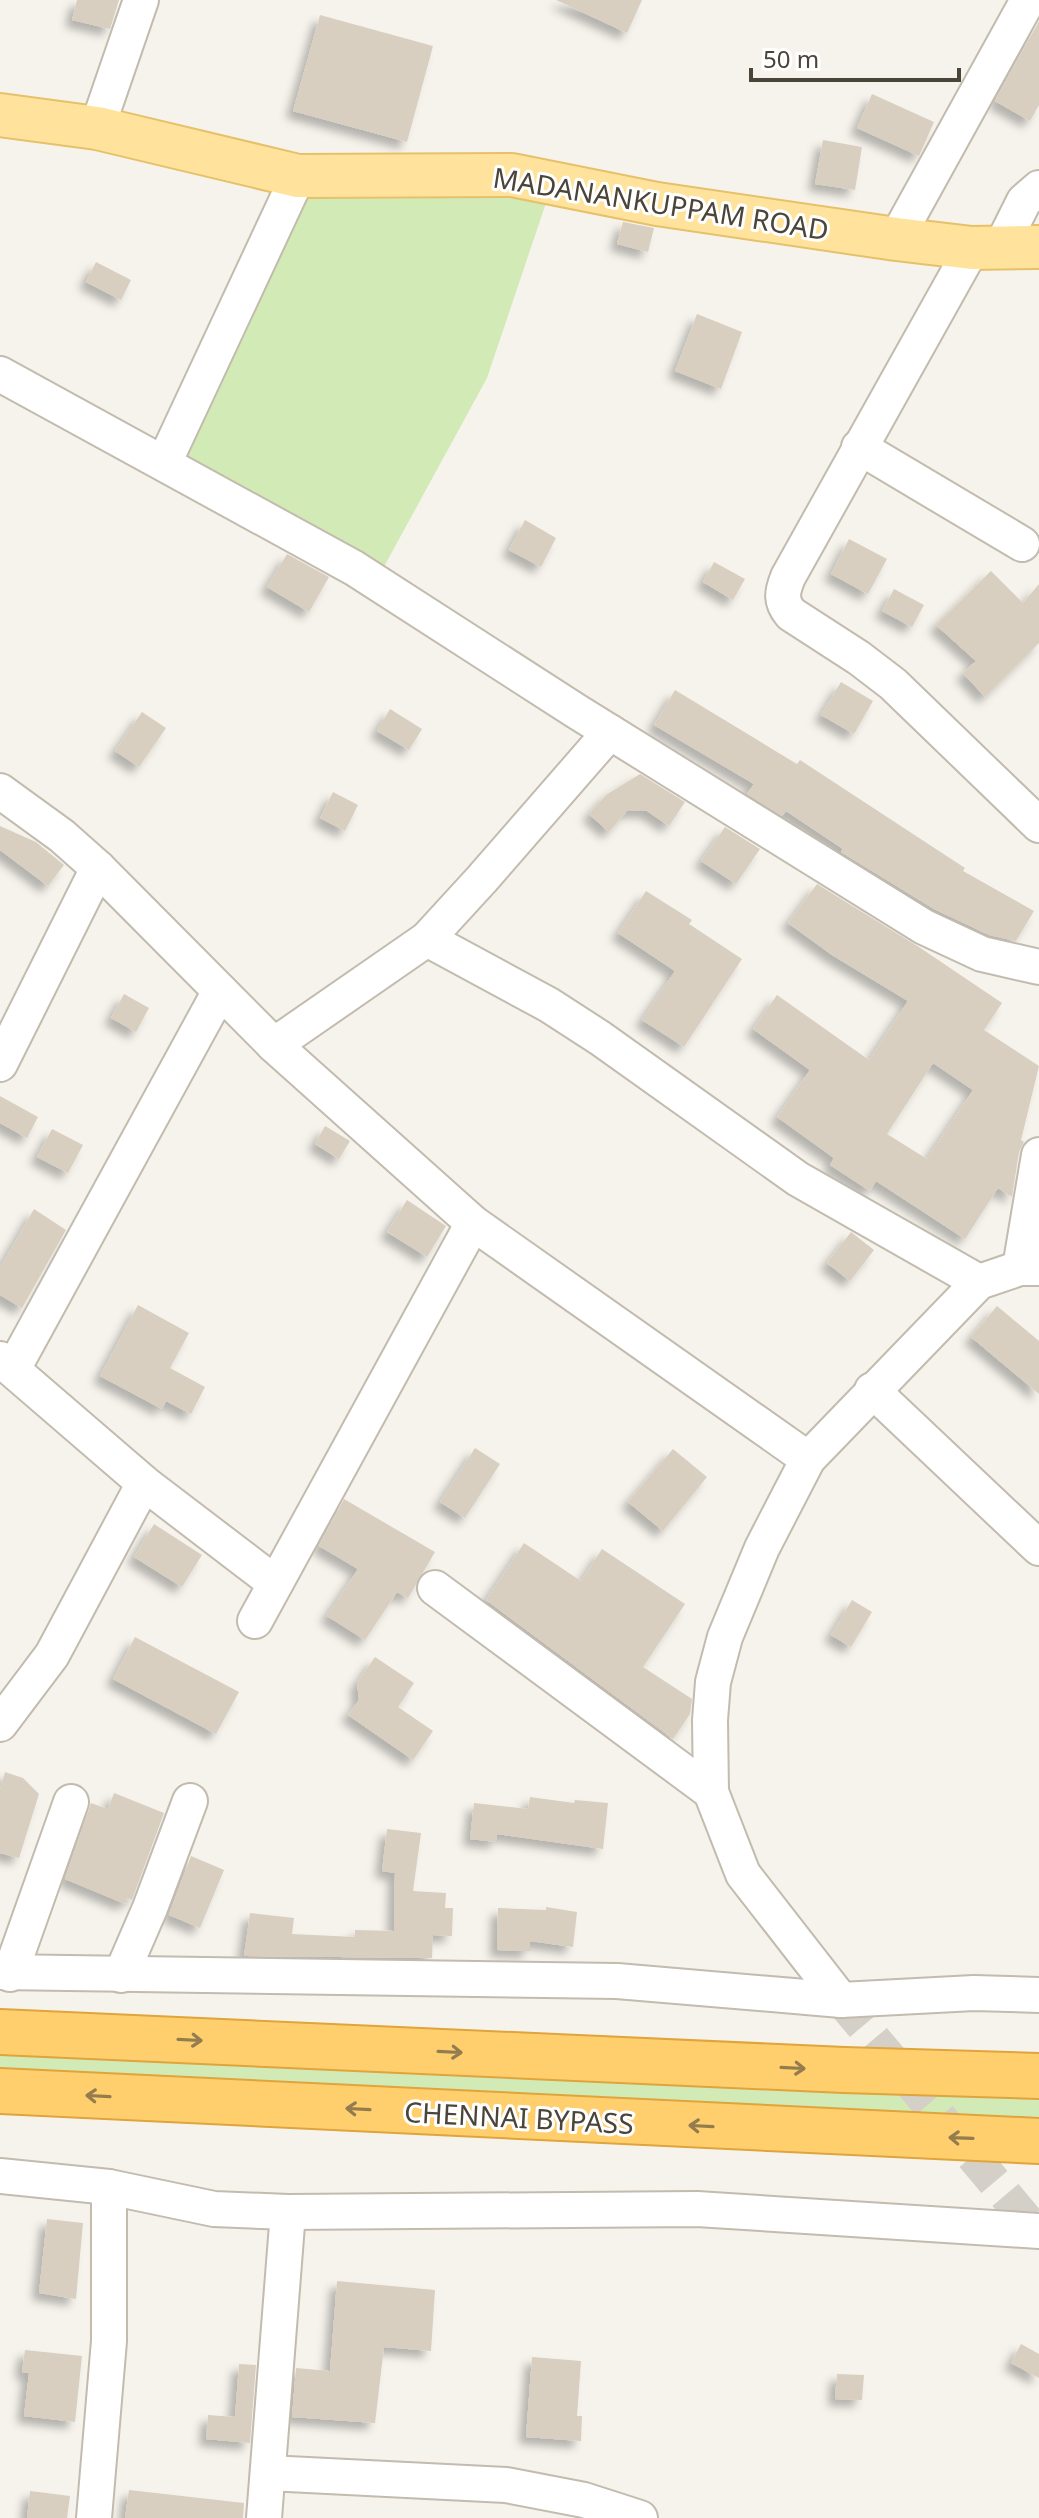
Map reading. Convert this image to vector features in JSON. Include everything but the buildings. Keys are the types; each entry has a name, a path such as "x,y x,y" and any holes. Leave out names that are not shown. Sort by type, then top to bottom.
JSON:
{"highway":[{"path":"0,2032 828,2070 1039,2076"},
{"name":"CHENNAI BYPASS","path":"0,2091 1039,2141"}],"main road":[{"name":"MADANANKUPPAM ROAD","path":"0,115 97,128 298,176 512,175 657,204 896,239 1004,248"}],"street":[{"path":"97,128 141,0"},
{"path":"896,239 1028,0"},
{"path":"164,463 298,176"},
{"path":"1039,188 1024,201 1004,248 859,447 782,591 783,604 791,614 893,684 1039,825"},
{"path":"0,374 354,568 924,927 982,954 1039,967"},
{"path":"859,447 1022,544"},
{"path":"274,1045 427,939 610,732"},
{"path":"0,791 62,836 98,868 274,1045 473,1223 808,1459"},
{"path":"0,1064 98,868"},
{"path":"427,939 549,1005 798,1179 979,1282"},
{"path":"220,991 6,1364 144,1483 275,1583"},
{"path":"841,2000 743,1874 711,1792 713,1682 725,1637 762,1548 808,1459 979,1282 1029,1268 1039,1155"},
{"path":"255,1621 473,1223"},
{"path":"872,1390 1039,1548"},
{"path":"0,1724 52,1655 144,1483"},
{"path":"435,1588 711,1792"},
{"path":"121,1975 190,1801"},
{"path":"71,1802 5,1973 617,1981 841,2000 974,1993 1039,1995"},
{"path":"0,2176 109,2187 214,2209 288,2212 697,2209 1038,2232"},
{"path":"94,2518 109,2341 109,2187"},
{"path":"264,2518 288,2212"},
{"path":"268,2473 506,2485 584,2500 640,2518"}],"green space":[{"path":"549,194 487,378 380,574 183,457 308,198"},
{"path":"0,2050 1039,2091 1039,2121 0,2076"}],"tunnel":[{"path":"841,2000 1035,2230"}]}
